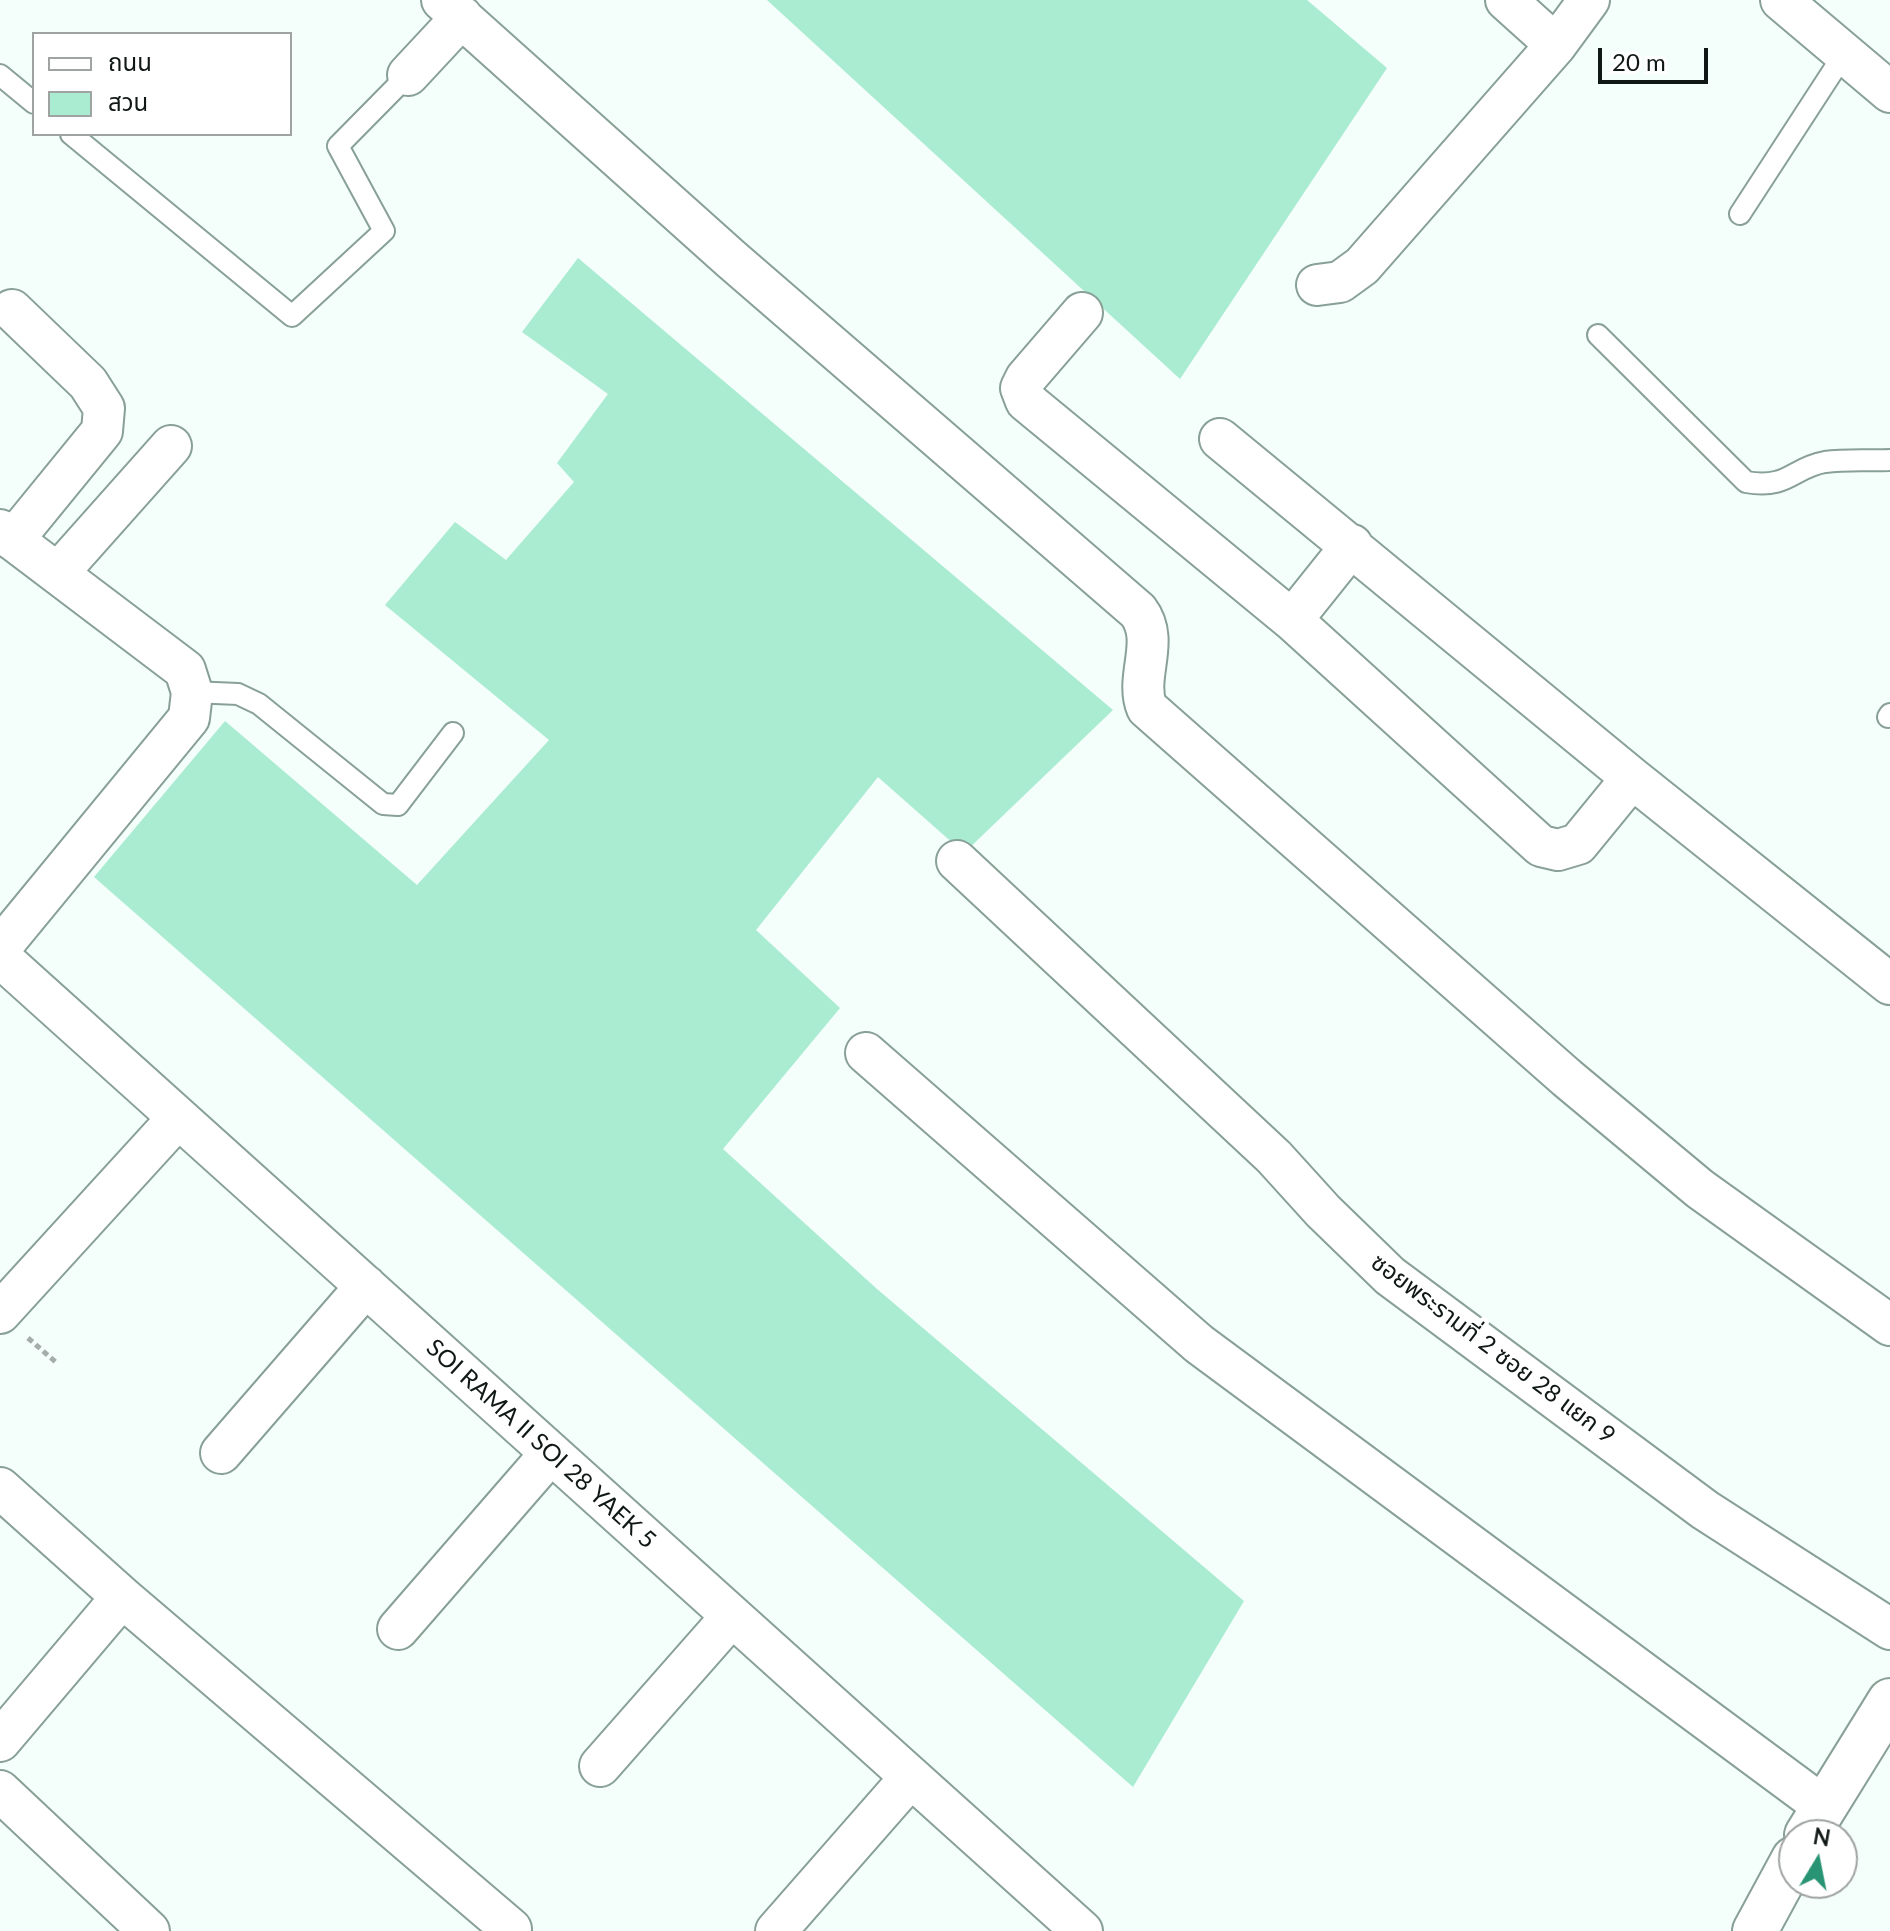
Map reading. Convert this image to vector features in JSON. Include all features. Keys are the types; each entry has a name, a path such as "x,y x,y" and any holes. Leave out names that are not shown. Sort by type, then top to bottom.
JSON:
{"street":[{"path":"1506,0 1556,45"},
{"path":"1317,285 1340,282 1362,266 1556,45 1589,0"},
{"path":"1781,0 1890,92"},
{"path":"408,75 459,6 754,279 1138,611 1147,623 1148,663 1141,694 1147,708 1567,1078 1664,1159 1890,1325"},
{"path":"0,948 189,718 192,692 185,670 7,535 102,431 104,408 88,383 12,310"},
{"path":"1082,313 1026,378 1021,388 1026,401 1292,620 1541,846 1558,850 1578,844 1632,778"},
{"path":"1220,439 1632,778 1890,984"},
{"path":"58,573 171,446"},
{"path":"1292,620 1352,545"},
{"name":"ซอยพระรามที่ 2 ซอย 28 แยก 9","path":"957,861 1274,1157 1323,1211 1390,1276 1705,1510 1890,1629"},
{"name":"SOI RAMA II SOI 28 YAEK 5","path":"0,957 1082,1931"},
{"path":"866,1053 1199,1344 1814,1819"},
{"path":"0,1313 178,1118"},
{"path":"221,1453 366,1286"},
{"path":"398,1629 551,1453"},
{"path":"0,1488 122,1597 511,1929"},
{"path":"0,1741 122,1597"},
{"path":"600,1766 732,1616"},
{"path":"1816,1819 1890,1701"},
{"path":"776,1931 911,1777"},
{"path":"0,1791 149,1931"},
{"path":"1755,1931 1778,1889"}],"lane":[{"path":"1740,214 1844,54"},
{"path":"0,75 32,101"},
{"path":"73,136 292,316 384,231 338,146 408,75"},
{"path":"1598,335 1746,482 1768,486 1822,462 1890,460"},
{"path":"192,692 238,694 259,704 383,804 390,806 398,805 453,733"}],"green space":[{"path":"767,0 1307,0 1387,68 1180,379"},
{"path":"578,258 1113,710 964,853 878,777 756,930 840,1008 723,1149 877,1289 1244,1601 1133,1787 94,877 225,721 417,885 549,740 385,605 455,522 506,560 574,482 557,463 608,394 522,332"}]}
